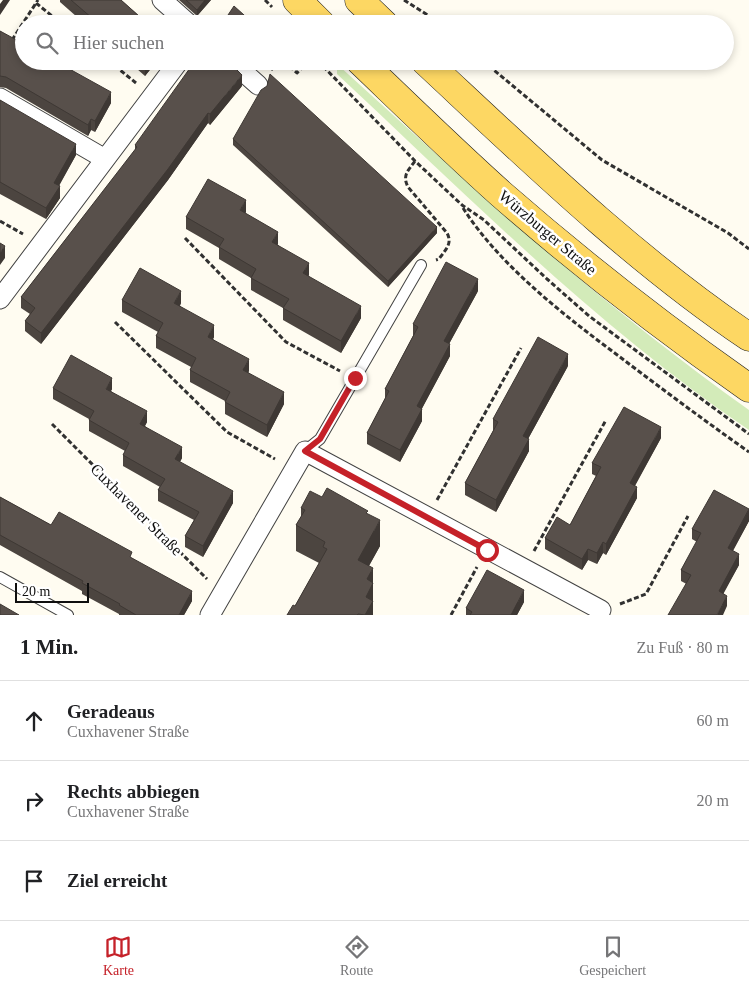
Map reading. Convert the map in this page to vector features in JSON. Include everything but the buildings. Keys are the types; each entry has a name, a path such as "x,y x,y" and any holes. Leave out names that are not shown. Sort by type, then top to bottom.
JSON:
{"main road":[{"path":"297,0 312,15"},
{"path":"359,0 375,15"},
{"name":"Würzburger Straße","path":"370,70 501,194 572,254 704,356 749,388"},
{"path":"435,70 583,206 665,274 749,337"}],"street":[{"path":"162,0 179,15"},
{"path":"0,299 171,70"},
{"path":"241,70 258,85"},
{"path":"0,98 105,158"},
{"path":"210,615 305,451 601,610"}],"lane":[{"path":"305,451 320,439 421,265"},
{"path":"0,577 68,615"}],"path":[{"path":"404,0 427,15"},
{"path":"28,15 37,2 52,15"},
{"path":"10,42 15,35"},
{"path":"120,70 152,96"},
{"path":"327,70 415,161 462,205 484,220 589,316 749,434"},
{"path":"494,70 602,160 728,233 749,249"},
{"path":"415,161 404,180 450,238 450,244 439,259 421,265"},
{"path":"462,205 476,229 538,291 563,313 749,452"},
{"path":"185,238 286,342 355,378"},
{"path":"115,322 227,432 294,469"},
{"path":"427,518 521,348"},
{"path":"524,570 606,420"},
{"name":"Cuxhavener Straße","path":"52,424 222,594"},
{"path":"601,610 646,594 688,516"},
{"path":"452,615 487,550"}],"green space":[{"path":"337,70 344,70 537,243 641,329 749,410 749,430 693,390 587,305 486,214 337,74"}],"route":[{"path":"355,378 320,439 305,451 487,550"}]}
